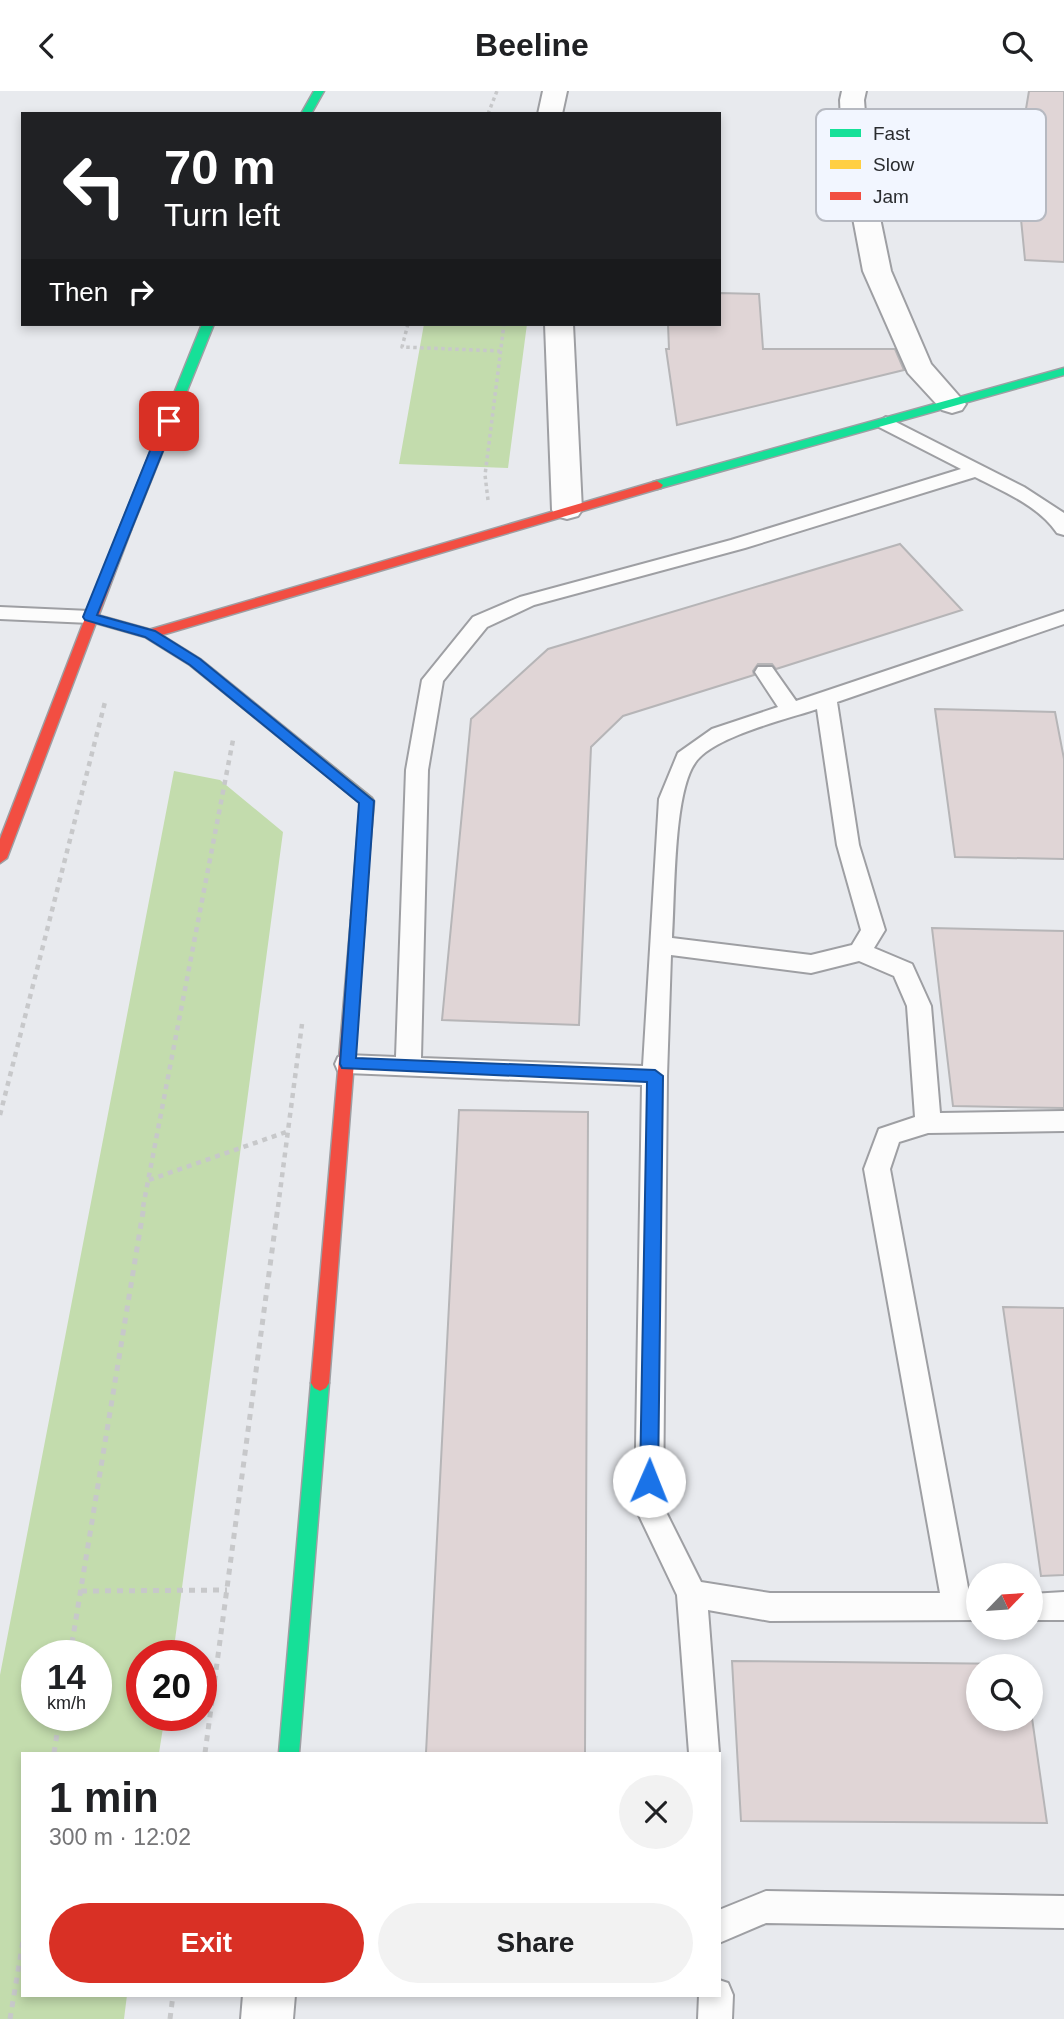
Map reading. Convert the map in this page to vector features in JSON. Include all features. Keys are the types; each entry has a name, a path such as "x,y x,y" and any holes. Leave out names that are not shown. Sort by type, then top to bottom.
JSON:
{"street":[{"path":"307,112 319,91"},
{"path":"550,112 555,91"},
{"path":"853,109 854,91"},
{"path":"867,221 877,271 918,367 951,404"},
{"path":"0,858 90,617 207,326"},
{"path":"559,326 567,510"},
{"path":"150,634 567,510 1064,371"},
{"path":"90,617 150,634 195,662 366,801 348,1064 289,1752"},
{"path":"267,2019 269,1997"}],"lane":[{"path":"886,422 1017,491 1058,518 1064,529"},
{"path":"408,1066 417,770 433,680 480,622 527,601 738,544 975,471"},
{"path":"0,613 90,617"},
{"path":"704,1752 692,1594 649,1507 655,1076 670,799 687,758 720,734 1064,617"},
{"path":"765,672 791,709"},
{"path":"826,700 848,845 873,930 860,952"},
{"path":"660,945 811,964 860,952 904,970 919,1006 928,1123"},
{"path":"348,1064 655,1076"},
{"path":"966,1597 877,1169 888,1136 928,1123 1064,1121"},
{"path":"692,1594 769,1607 966,1607"},
{"path":"1043,1607 1064,1606"},
{"path":"721,1926 766,1907 1064,1912"},
{"path":"715,2019 716,1997"}],"path":[{"path":"489,112 497,91"},
{"path":"407,326 402,347 500,351"},
{"path":"485,475 504,326"},
{"path":"0,1115 108,688"},
{"path":"72,1640 148,1180 234,734 244,742"},
{"path":"205,1752 303,1010"},
{"path":"148,1180 342,1111"},
{"path":"80,1591 227,1590"},
{"path":"54,1752 57,1731"},
{"path":"10,2019 21,1953"},
{"path":"170,2019 173,1997"}],"green space":[{"path":"424,326 527,326 508,468 399,464"},
{"path":"174,771 220,780 283,832 175,1640 126,1640 126,1731 162,1731 159,1752 21,1752 21,1997 127,1997 124,2019 0,2019 0,1675"}],"building":[{"path":"1029,91 1064,91 1064,262 1025,260 1021,221 1046,221 1046,109 1026,109"},
{"path":"721,293 759,294 763,349 895,349 904,370 677,425 666,349 669,349 668,326 721,326"},
{"path":"900,544 962,610 776,669 772,664 758,664 753,671 754,675 623,716 591,747 579,1025 442,1020 471,719 548,649"},
{"path":"935,709 1055,712 1064,759 1064,859 955,857"},
{"path":"932,928 1064,931 1064,1108 953,1106"},
{"path":"459,1110 588,1112 585,1752 426,1752"},
{"path":"1003,1307 1064,1308 1064,1575 1043,1576 1043,1563 1039,1563"},
{"path":"732,1661 966,1663 966,1731 1034,1731 1047,1823 741,1821"}],"traffic: fast":[{"path":"307,112 319,91"},
{"path":"125,530 207,326"},
{"path":"657,485 1064,371"},
{"path":"289,1752 320,1383"}],"traffic: slow":[{"path":"90,617 150,634 195,662 367,801 358,920"}],"traffic: jam":[{"path":"150,634 657,485"},
{"path":"0,858 125,530"},
{"path":"320,1383 358,920"}],"route":[{"path":"169,421 90,617 150,634 195,662 366,801 348,1064 655,1076 649,1481"}]}
